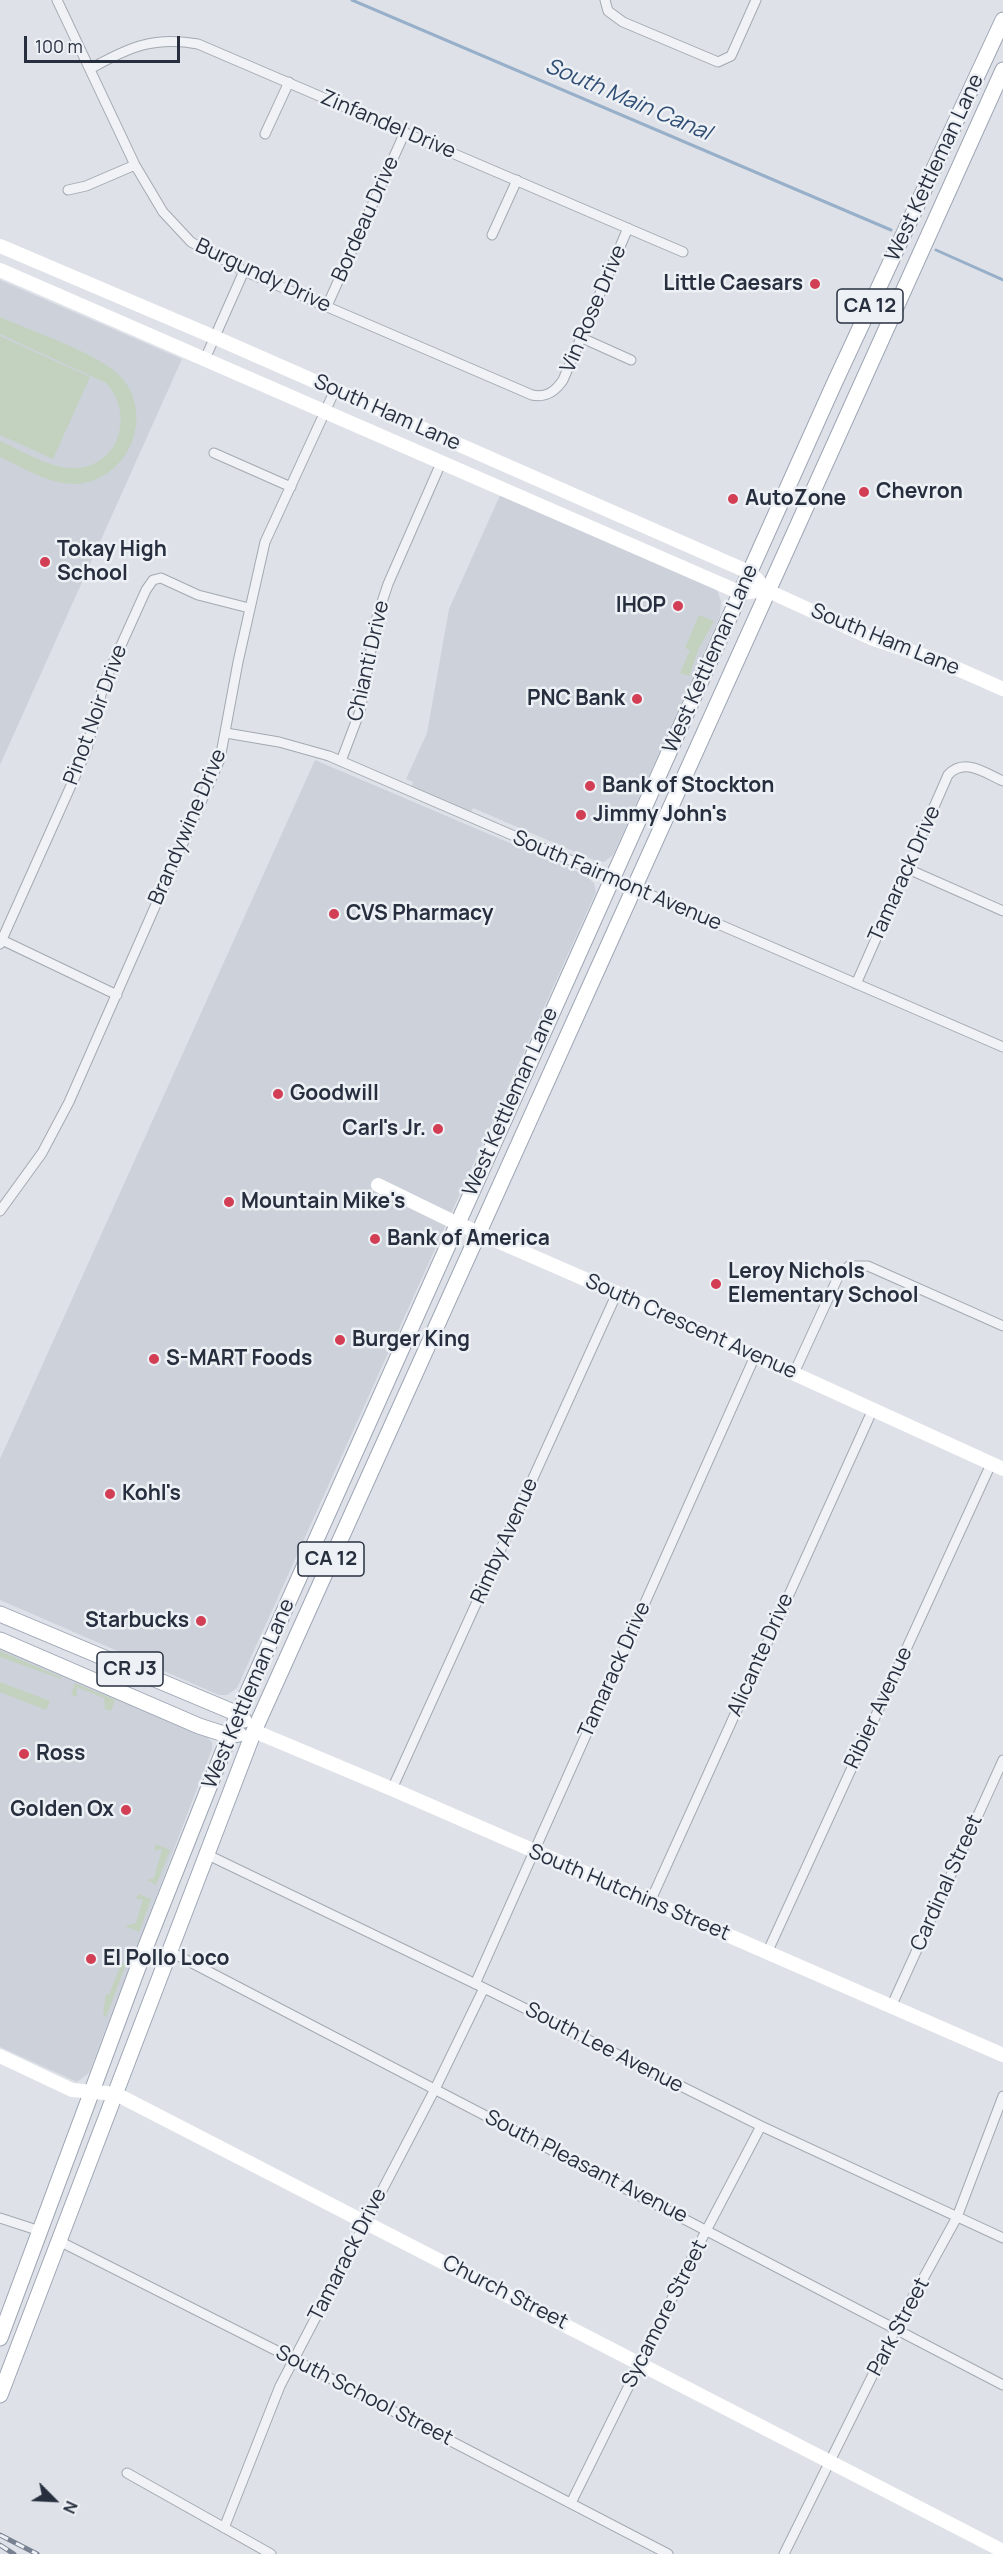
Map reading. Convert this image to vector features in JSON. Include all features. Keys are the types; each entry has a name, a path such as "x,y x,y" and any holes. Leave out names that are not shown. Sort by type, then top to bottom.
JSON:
{"main road":[{"name":"West Kettleman Lane","path":"40,2232 150,1936 238,1714 456,1223 842,368 1003,20"},
{"name":"West Kettleman Lane","path":"59,2241 254,1731 766,590 1003,70"},
{"name":"South Ham Lane","path":"0,246 214,337 751,573 766,590 871,638 942,662 1003,689"},
{"name":"South Ham Lane","path":"0,270 741,593"},
{"path":"741,593 766,590"},
{"name":"South Crescent Avenue","path":"378,1185 456,1223 617,1293 997,1466"},
{"path":"338,1490 342,1513 341,1537"},
{"name":"South Hutchins Street","path":"0,1614 238,1714 254,1731 1003,2055"},
{"name":"CR J3","path":"0,1640 199,1726 230,1736 254,1731"},
{"path":"31,1653 56,1654 75,1646"},
{"name":"Church Street","path":"0,2056 72,2090 116,2094 1003,2551"},
{"name":"CA 12","path":"0,2338 40,2232"},
{"name":"CA 12","path":"0,2395 59,2241"}],"street":[{"name":"Burgundy Drive","path":"57,0 135,165 176,229 190,242 244,271 525,392"},
{"path":"605,0 608,12 623,22 718,62 731,56 756,0"},
{"name":"Zinfandel Drive","path":"90,69 139,45 159,41 198,44 683,252"},
{"path":"265,134 289,82"},
{"name":"Bordeau Drive","path":"327,306 405,132"},
{"path":"68,190 86,186 135,165"},
{"path":"492,236 517,180"},
{"name":"Vin Rose Drive","path":"525,392 541,397 552,393 559,386 582,338 628,228"},
{"path":"205,358 244,271"},
{"path":"582,338 631,360"},
{"name":"Brandywine Drive","path":"0,1211 42,1153 58,1123 117,995 220,759 249,608 265,542 335,390"},
{"path":"214,453 291,487"},
{"name":"Chianti Drive","path":"340,761 360,711 377,617 388,584 441,463"},
{"name":"Pinot Noir Drive","path":"1,942 86,752 104,683 146,590 153,580 160,578 205,597 249,608"},
{"name":"South Fairmont Avenue","path":"226,734 279,742 340,761 1003,1047"},
{"name":"Tamarack Drive","path":"856,984 948,775 957,767 968,766 1003,781"},
{"path":"908,869 1003,911"},
{"path":"1,942 117,995"},
{"path":"795,1373 838,1275 849,1266 868,1266 1003,1326"},
{"name":"Rimby Avenue","path":"392,1789 617,1293"},
{"name":"Tamarack Drive","path":"224,2528 280,2386 435,2089 480,1986 534,1852 754,1356"},
{"name":"Alicante Drive","path":"650,1902 873,1409"},
{"name":"Ribier Avenue","path":"767,1953 997,1466"},
{"name":"Cardinal Street","path":"891,2007 1003,1760"},
{"name":"South Lee Avenue","path":"206,1854 480,1986 761,2126 1003,2238"},
{"name":"South Pleasant Avenue","path":"169,1951 1003,2385"},
{"name":"Park Street","path":"784,2554 896,2328 957,2217 1003,2096"},
{"name":"Sycamore Street","path":"571,2503 707,2229 761,2126"},
{"path":"0,2218 40,2232"},
{"name":"South School Street","path":"59,2241 295,2360 668,2554"},
{"path":"127,2473 271,2554"}],"shaded area":[{"name":"Tokay High School","path":"0,280 182,359 0,765"},
{"path":"501,493 717,590 721,601 720,616 663,744 613,855 604,862 594,860 473,808 468,817 410,792 413,782 406,779 427,733 449,609"},
{"path":"315,760 585,875 594,883 596,892 237,1688 227,1695 219,1695 0,1600 0,1459"},
{"path":"0,1646 203,1733 212,1742 212,1749 89,2073 77,2082 0,2047"}],"green space":[{"path":"0,317 98,360 122,378 132,394 136,410 136,428 131,444 122,459 110,471 95,480 67,484 37,475 0,457 0,441 55,465 74,468 89,466 102,459 112,449 118,437 120,409 106,383 0,334"},
{"path":"0,336 90,377 53,459 0,435"},
{"path":"699,615 714,621 699,648 689,676 680,673 690,650 685,648"},
{"path":"0,1651 61,1677 61,1679 0,1657"},
{"path":"0,1682 50,1701 46,1710 0,1692"},
{"path":"75,1683 115,1700 111,1711 105,1709 104,1698 77,1687 77,1697 71,1695"},
{"path":"156,1844 170,1850 156,1885 147,1880 154,1878 162,1849 154,1850"},
{"path":"138,1894 151,1899 139,1932 125,1926 136,1923 143,1899 136,1899"},
{"path":"122,1962 126,1964 106,2017 103,2014 106,1994 109,1995"}],"waterway":[{"name":"South Main Canal","path":"352,0 891,230"},
{"path":"936,250 1003,280"}],"railway":[{"path":"0,2535 37,2554"},
{"path":"0,2545 14,2554"}],"place":[{"name":"Little Caesars","path":"815,284"},
{"name":"Chevron","path":"864,492"},
{"name":"AutoZone","path":"733,499"},
{"name":"Tokay High School","path":"45,562"},
{"name":"IHOP","path":"678,606"},
{"name":"PNC Bank","path":"637,699"},
{"name":"Bank of Stockton","path":"590,786"},
{"name":"Jimmy John's","path":"581,815"},
{"name":"CVS Pharmacy","path":"334,914"},
{"name":"Goodwill","path":"278,1094"},
{"name":"Carl's Jr.","path":"438,1129"},
{"name":"Mountain Mike's","path":"229,1202"},
{"name":"Bank of America","path":"375,1239"},
{"name":"Leroy Nichols Elementary School","path":"716,1284"},
{"name":"Burger King","path":"340,1340"},
{"name":"S-MART Foods","path":"154,1359"},
{"name":"Kohl's","path":"110,1494"},
{"name":"Starbucks","path":"201,1621"},
{"name":"Ross","path":"24,1754"},
{"name":"Golden Ox","path":"126,1810"},
{"name":"El Pollo Loco","path":"91,1959"}]}
